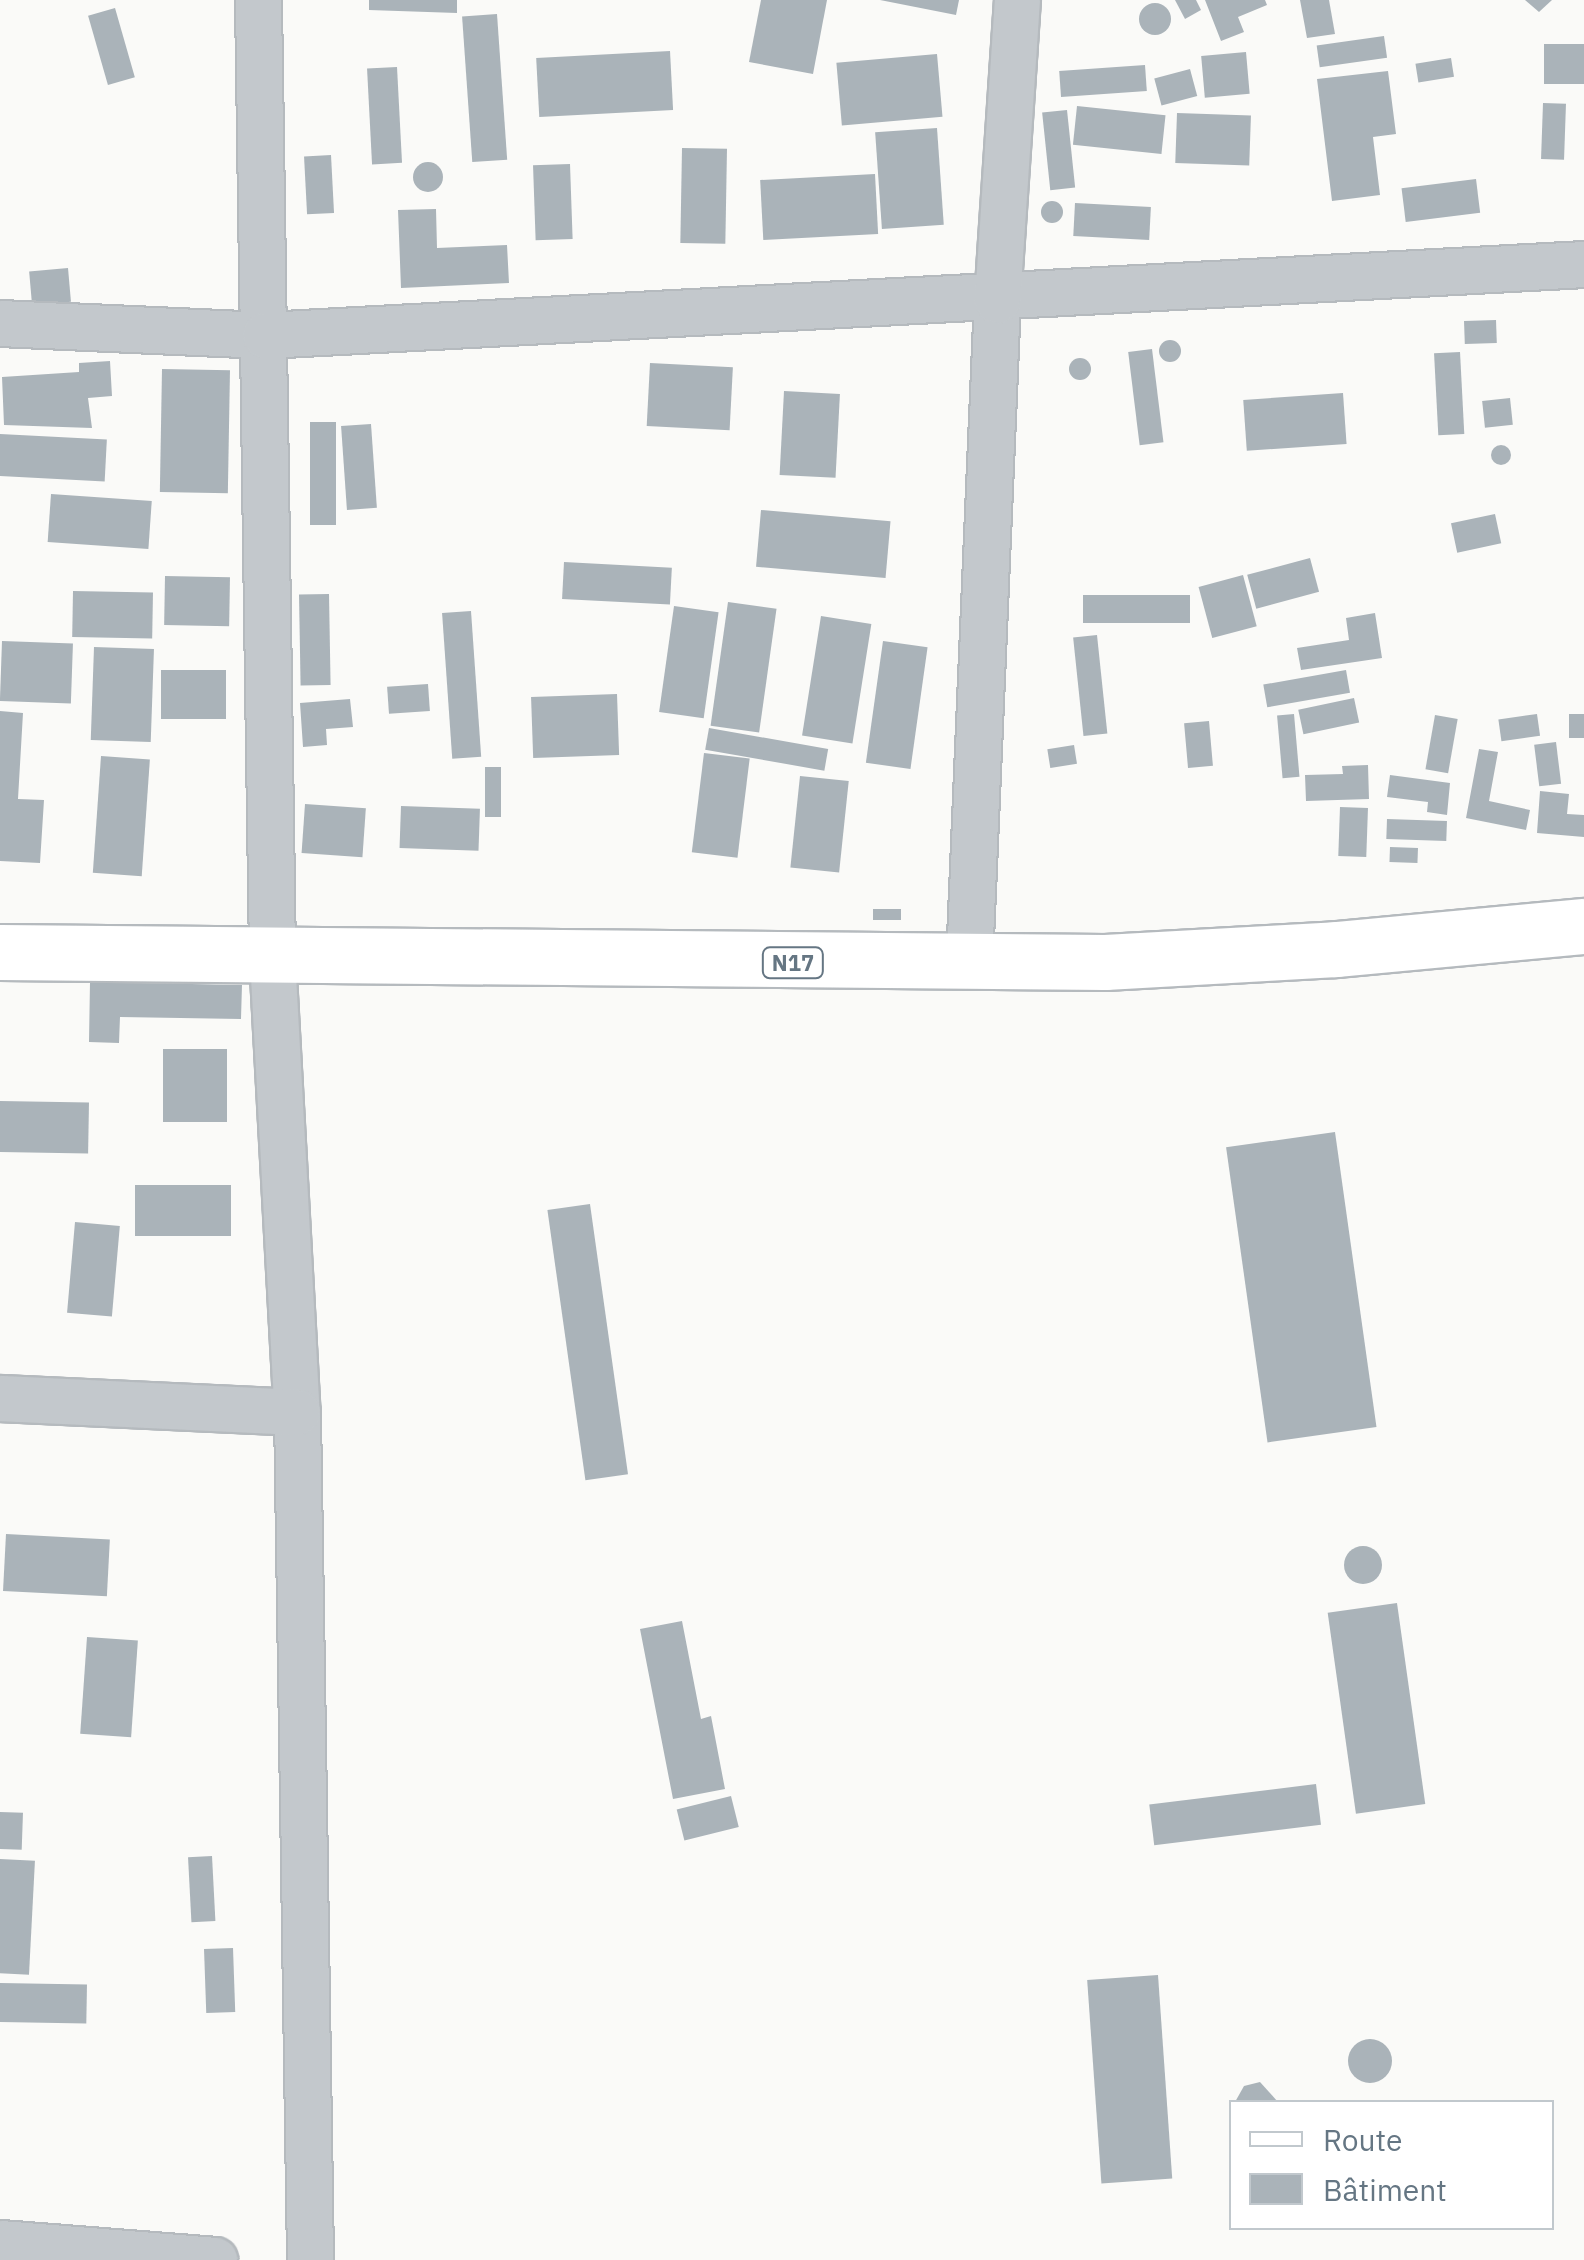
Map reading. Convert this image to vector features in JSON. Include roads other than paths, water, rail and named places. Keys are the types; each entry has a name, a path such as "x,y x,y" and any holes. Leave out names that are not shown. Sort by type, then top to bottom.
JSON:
{"main road":[{"name":"N17","path":"0,952 969,962 1336,950 1584,926"}],"street":[{"path":"258,0 272,957 297,1412 310,2260"},
{"path":"969,962 996,300 1017,0"},
{"path":"0,323 265,336 996,300 1584,264"},
{"path":"0,1398 297,1412"},
{"path":"0,2244 214,2260"}]}
